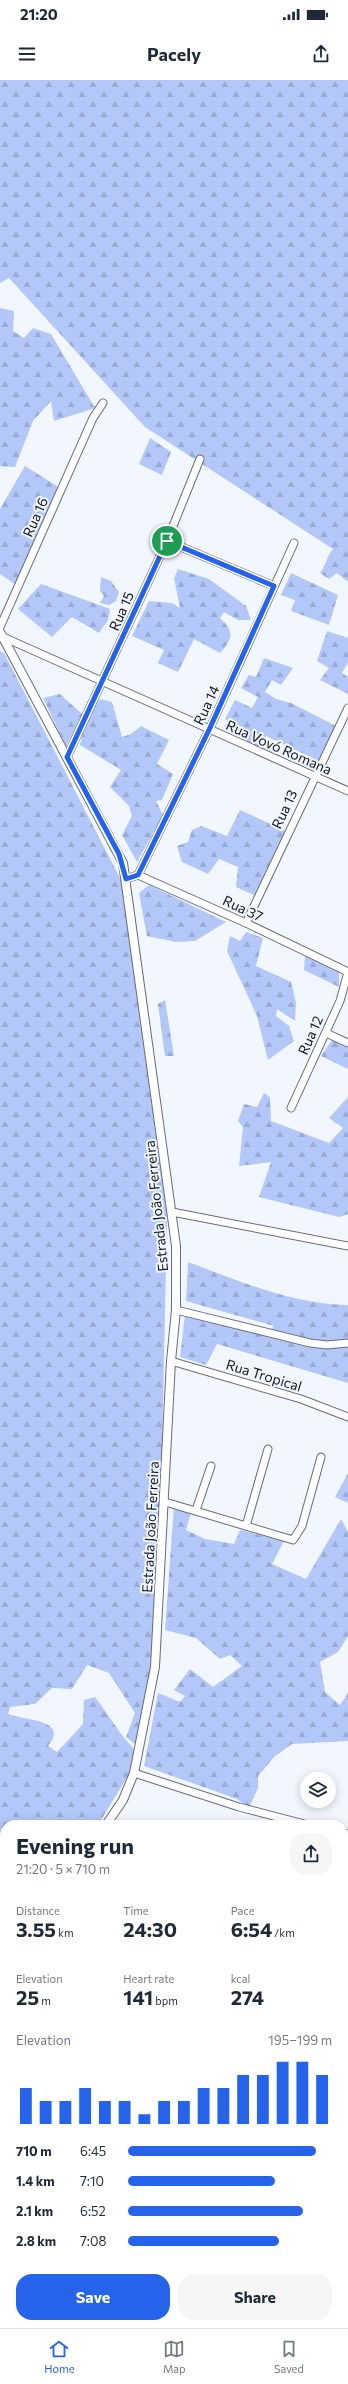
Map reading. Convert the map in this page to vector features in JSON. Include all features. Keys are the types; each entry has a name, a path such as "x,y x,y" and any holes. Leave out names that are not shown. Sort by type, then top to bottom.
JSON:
{"street":[{"name":"Rua 16","path":"0,627 93,418 103,403"},
{"name":"Rua 15","path":"67,757 167,541 200,458"},
{"path":"167,541 274,586"},
{"name":"Rua 14","path":"138,875 209,730 294,543"},
{"name":"Rua Vovó Romana","path":"2,634 209,730 348,791"},
{"name":"Estrada João Ferreira","path":"2,634 119,854 126,879 172,1212 177,1268 176,1310 171,1361 165,1502 155,1667 134,1773 123,1800 109,1820"},
{"name":"Rua 13","path":"246,923 314,776 348,708"},
{"path":"126,879 138,875"},
{"name":"Rua 37","path":"138,875 246,923 348,972"},
{"name":"Rua 12","path":"291,1108 340,1001 348,972"},
{"path":"326,1033 348,1043"},
{"path":"172,1212 348,1246"},
{"path":"176,1310 310,1343 327,1345 348,1343"},
{"name":"Rua Tropical","path":"171,1361 301,1399 348,1417"},
{"path":"246,1526 268,1448"},
{"path":"165,1502 196,1510 291,1540 296,1538 302,1526 321,1457"},
{"path":"196,1510 211,1466"},
{"path":"134,1773 239,1807 289,1820"}],"green space":[{"path":"0,80 348,80 348,582 337,573 329,579 320,573 333,549 145,427 9,278 0,283"},
{"path":"0,308 14,311 13,331 24,338 33,328 51,334 95,408 54,421 51,401 33,421 15,467 0,466"},
{"path":"150,438 171,452 162,475 139,464"},
{"path":"25,466 60,488 16,585 0,574 0,509"},
{"path":"178,569 209,579 246,606 251,620 238,620 224,612 220,618 228,627 230,632 228,644 220,653 194,639 178,672 158,663 164,650 132,636 149,601 172,603 180,608 174,578"},
{"path":"291,573 338,595 329,625 291,611 295,600 281,595"},
{"path":"101,577 111,581 119,592 116,601 109,605 100,603 104,596 100,591"},
{"path":"41,584 110,609 108,620 99,633 72,617 52,637 18,609"},
{"path":"327,631 348,638 348,662 342,673 348,677 348,694 320,680 329,668 317,661"},
{"path":"0,651 4,653 121,880 167,1216 161,1502 150,1671 136,1745 126,1737 135,1713 109,1673 87,1665 72,1689 52,1688 35,1704 10,1707 8,1714 43,1722 49,1726 53,1731 53,1737 48,1746 57,1752 83,1724 84,1700 95,1697 119,1731 135,1750 131,1771 101,1820 0,1820"},
{"path":"264,658 293,668 281,685 272,680 265,692 276,699 291,703 338,727 319,761 266,736 260,750 239,739 244,728 225,719 235,700 252,708 258,697 241,688 249,675 256,677"},
{"path":"60,694 83,715 66,746 43,698"},
{"path":"100,699 112,702 122,737 131,734 141,726 169,740 157,764 173,774 162,800 156,801 163,815 137,862 122,835 132,816 129,806 110,787 121,770 80,745 89,714"},
{"path":"240,810 286,831 256,896 236,887 238,867 219,859 208,874 182,862 177,846 188,842 192,830 201,826 227,836"},
{"path":"149,885 226,922 195,941 176,942 147,936 139,893"},
{"path":"246,932 263,938 256,966 291,982 296,1003 295,1021 277,1009 276,1016 289,1026 294,1041 268,1060 257,1016 227,951 230,936 240,941"},
{"path":"305,956 339,972 339,987 304,970"},
{"path":"165,1000 174,1056 165,1056 158,1004"},
{"path":"332,1040 348,1047 348,1069 321,1056"},
{"path":"264,1093 270,1097 271,1121 329,1143 343,1128 329,1118 348,1097 348,1214 339,1217 259,1197 271,1162 239,1166 243,1127 238,1121 244,1104 257,1107"},
{"path":"188,1262 246,1284 286,1296 306,1301 348,1305 348,1383 217,1344 206,1365 180,1357 185,1315 265,1335 274,1326 186,1301"},
{"path":"348,1473 348,1503 335,1497"},
{"path":"174,1506 191,1512 186,1530 205,1539 234,1544 240,1530 284,1541 272,1564 306,1579 341,1519 348,1532 348,1636 338,1652 320,1662 325,1692 340,1705 348,1693 348,1741 292,1744 275,1756 258,1776 258,1788 249,1808 237,1799 144,1766 158,1693 180,1702 185,1696 174,1690 190,1669 213,1687 242,1666 230,1655 220,1659 196,1638 165,1630"}],"route":[{"path":"167,541 274,586 209,730 138,875 126,879 125,870 119,854 67,757 167,541"}]}
